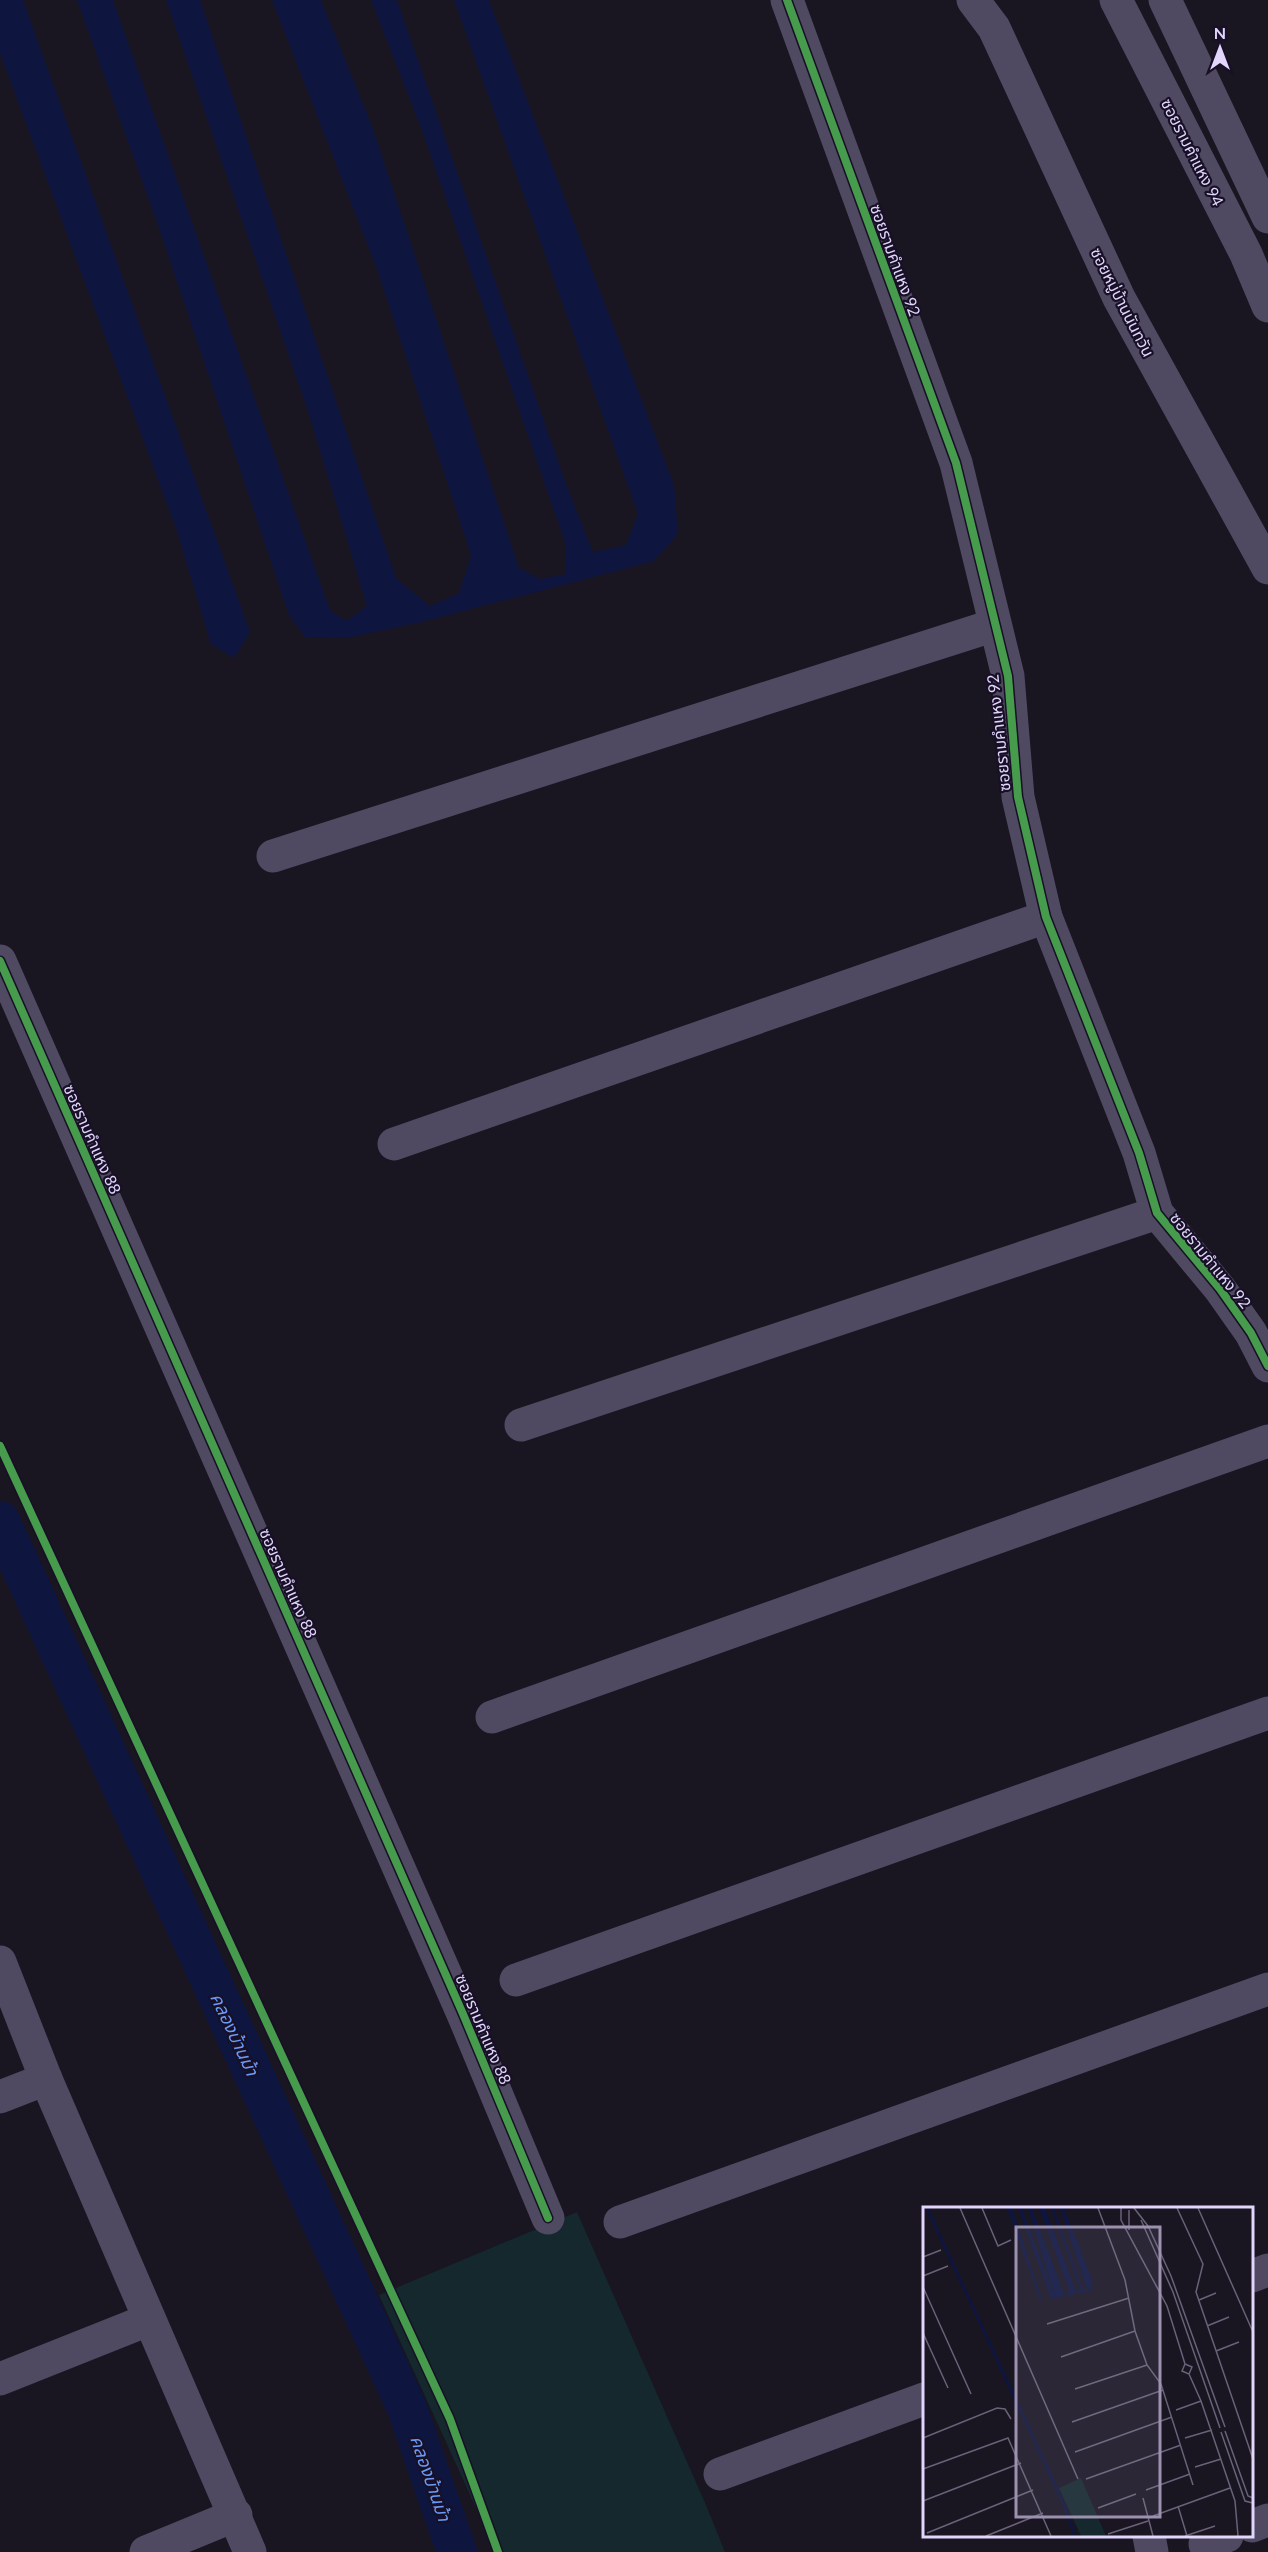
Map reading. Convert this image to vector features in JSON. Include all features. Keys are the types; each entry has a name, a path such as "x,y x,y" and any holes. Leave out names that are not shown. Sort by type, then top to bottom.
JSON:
{"street":[{"name":"ซอยรามคําแหง 92","path":"787,0 957,463 1008,676 1018,797 1046,917 1140,1153 1157,1213 1220,1288 1251,1333 1268,1366"},
{"name":"ซอยหมู่บ้านนันทวัน","path":"973,0 994,14 1119,298 1268,568"},
{"name":"ซอยรามคําแหง 94","path":"1116,0 1246,254 1268,306"},
{"path":"1165,0 1268,217"},
{"path":"273,856 995,625"},
{"path":"394,1144 1046,917"},
{"name":"ซอยรามคำแหง 88","path":"0,961 454,1992 548,2218"},
{"path":"521,1425 1157,1213"},
{"path":"492,1717 1268,1441"},
{"path":"516,1980 1268,1713"},
{"path":"0,1962 46,2079 148,2320 236,2515 250,2552"},
{"path":"620,2222 1268,1989"},
{"path":"0,2097 46,2079"},
{"path":"1253,2275 1268,2270"},
{"path":"0,2379 148,2320"},
{"path":"720,2474 923,2399"},
{"path":"146,2552 236,2515"},
{"path":"1253,2525 1268,2520"},
{"path":"1149,2537 1152,2552"}],"green space":[{"path":"577,2212 725,2552 496,2552 379,2295"}],"shaded area":[{"path":"0,0 23,0 250,632 234,658 211,644 177,531 0,53"},
{"path":"77,0 113,0 330,610 346,621 367,606 309,414 166,0 200,0 396,578 430,606 459,593 471,555 377,269 272,0 321,0 372,126 519,568 540,579 566,574 565,542 422,130 371,0 397,0 566,484 593,552 626,545 638,514 454,0 489,0 674,485 678,534 654,561 422,622 346,638 305,637 289,615 158,225"}],"waterway":[{"name":"คลองบ้านม้า","path":"0,1521 407,2408 457,2552"}],"cycle path":[{"path":"787,0 956,463 1008,676 1018,797 1046,917 1139,1153 1157,1213 1220,1289 1251,1333 1268,1366"},
{"path":"0,961 463,2014 548,2218"},
{"path":"0,1446 450,2419 498,2552"}]}
